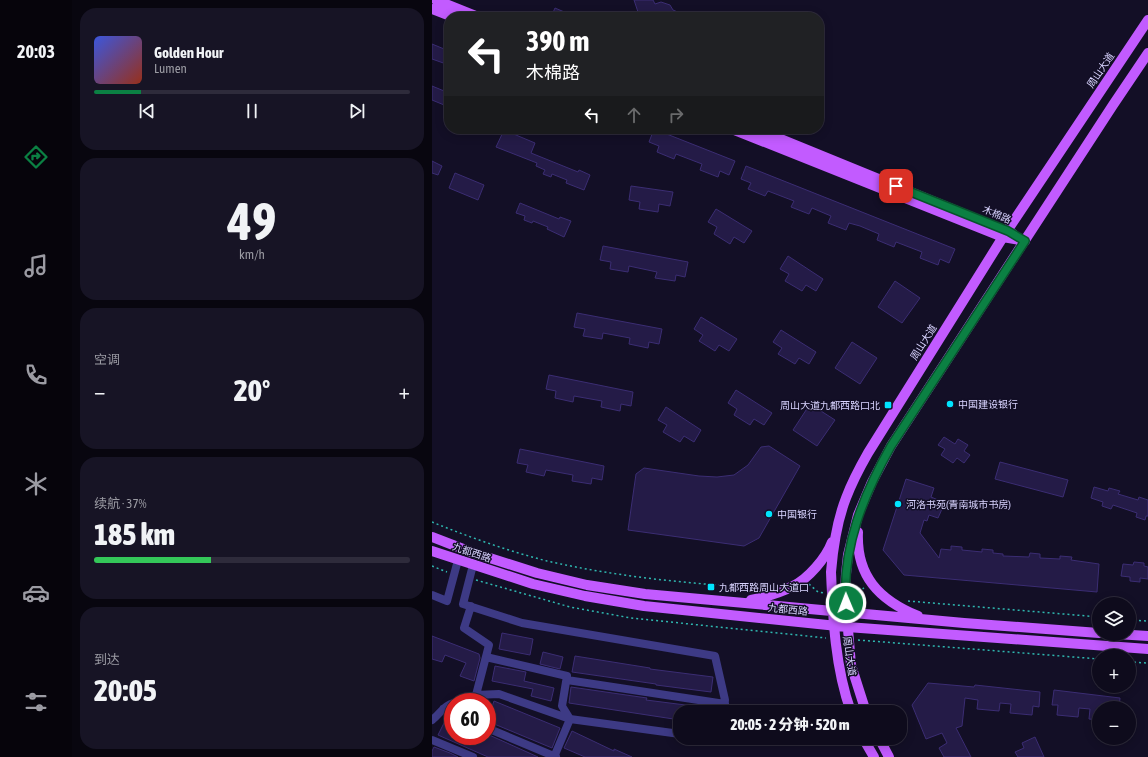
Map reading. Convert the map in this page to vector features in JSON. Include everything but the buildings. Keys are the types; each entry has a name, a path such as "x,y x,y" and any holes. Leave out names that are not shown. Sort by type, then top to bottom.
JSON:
{"main road":[{"path":"436,0 466,12"},
{"path":"432,9 444,14"},
{"name":"周山大道","path":"848,705 843,690 838,663 834,626 831,564 845,499 868,452 1006,234 1148,20"},
{"name":"周山大道","path":"864,705 851,665 845,594 848,555 858,515 872,482 891,446 1148,53"},
{"name":"木棉路","path":"745,134 1025,241"},
{"name":"木棉路","path":"768,134 1006,234"},
{"path":"858,515 858,552 862,568 872,583 889,600 899,607 929,620"},
{"path":"743,603 770,596 794,586 816,568 831,546 840,518"},
{"name":"九都西路","path":"432,537 471,552 537,573 588,585 645,594 847,613 1092,632"},
{"name":"九都西路","path":"432,551 533,584 586,596 644,606 834,626 1148,649"},
{"path":"1136,635 1148,636"},
{"path":"867,745 874,757"},
{"path":"883,745 889,757"}],"lane":[{"path":"432,595 448,601 458,560"},
{"path":"472,565 463,604 522,624 715,656 725,700 724,705"},
{"path":"471,606 464,628 489,645 477,693"},
{"path":"486,657 567,676 562,706 570,719"},
{"path":"566,680 707,705"},
{"path":"496,694 570,719 673,733"},
{"path":"432,720 443,709"},
{"path":"496,732 554,757 570,719"},
{"path":"432,740 473,757"}],"path":[{"path":"432,522 516,552 586,569 649,579 770,588"},
{"path":"803,578 818,592 832,593"},
{"path":"845,594 856,594 872,583"},
{"path":"903,599 909,602 1092,616"},
{"path":"1136,620 1148,621"},
{"path":"1136,662 1148,663"}],"place":[{"name":"中国建设银行","path":"950,404"},
{"name":"周山大道九都西路口北","path":"888,405"},
{"name":"河洛书苑(青南城市书房)","path":"898,504"},
{"name":"中国银行","path":"769,514"},
{"name":"九都西路周山大道口","path":"711,587"}],"route":[{"path":"846,603 845,594 848,555 858,515 883,459 1025,241 1008,231 896,186"}]}
